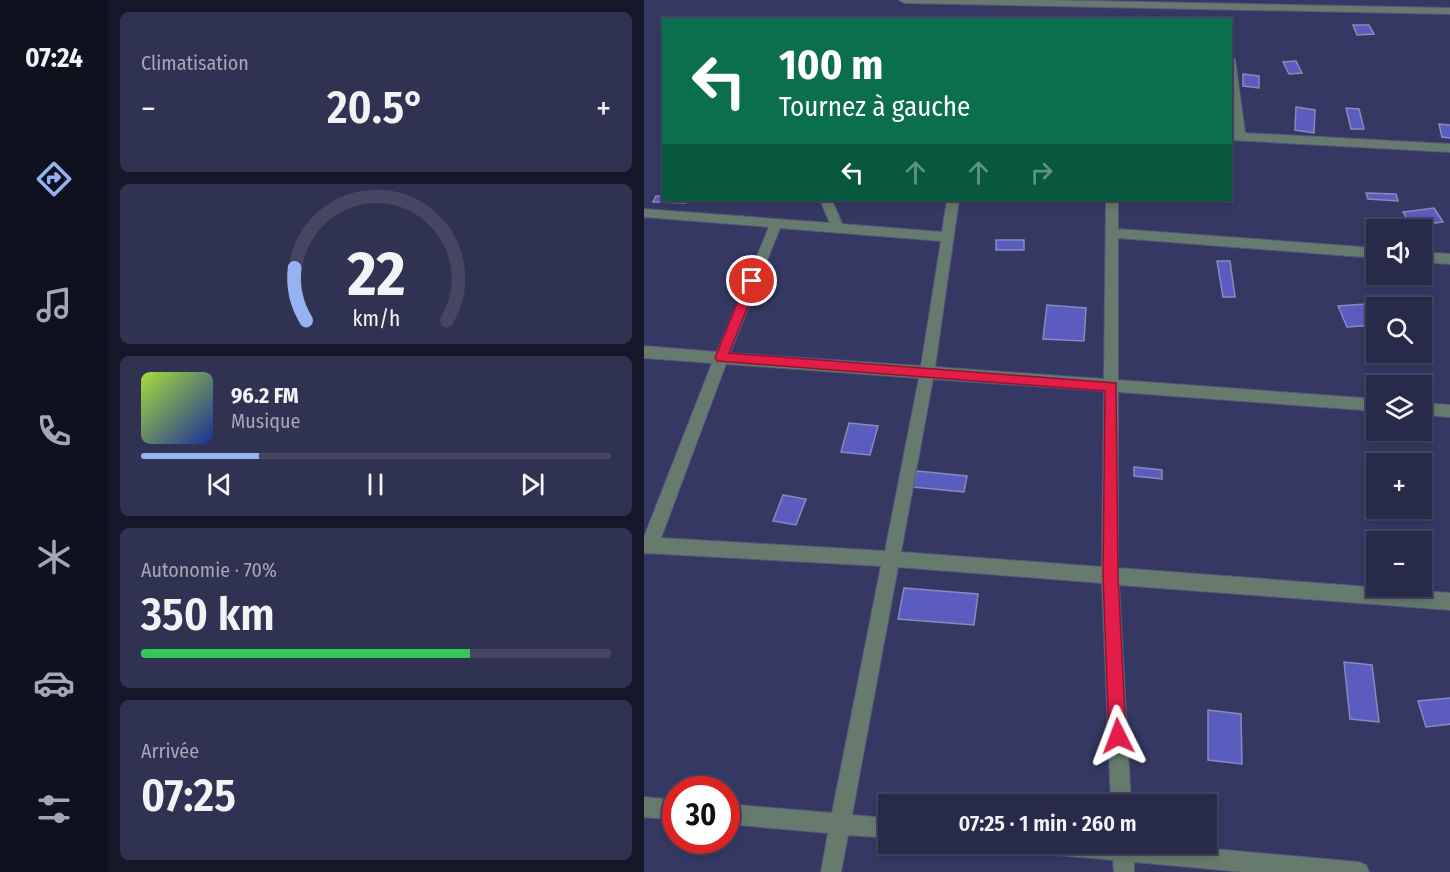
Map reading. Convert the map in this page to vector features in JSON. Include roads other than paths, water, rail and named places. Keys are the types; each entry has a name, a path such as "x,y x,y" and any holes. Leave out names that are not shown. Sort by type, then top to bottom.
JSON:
{"street":[{"path":"904,0 1224,4 1451,11"},
{"path":"1232,89 1235,136 1451,148"},
{"path":"826,201 838,229"},
{"path":"831,872 927,373 953,201"},
{"path":"1112,201 1110,576 1121,794"},
{"path":"644,213 946,237"},
{"path":"776,224 647,545 892,559 1451,602"},
{"path":"1111,233 1366,252"},
{"path":"1432,258 1451,259"},
{"path":"644,352 1366,404"},
{"path":"1432,410 1451,411"},
{"path":"644,807 662,809"},
{"path":"740,815 878,827"},
{"path":"1123,856 1359,872"}]}
